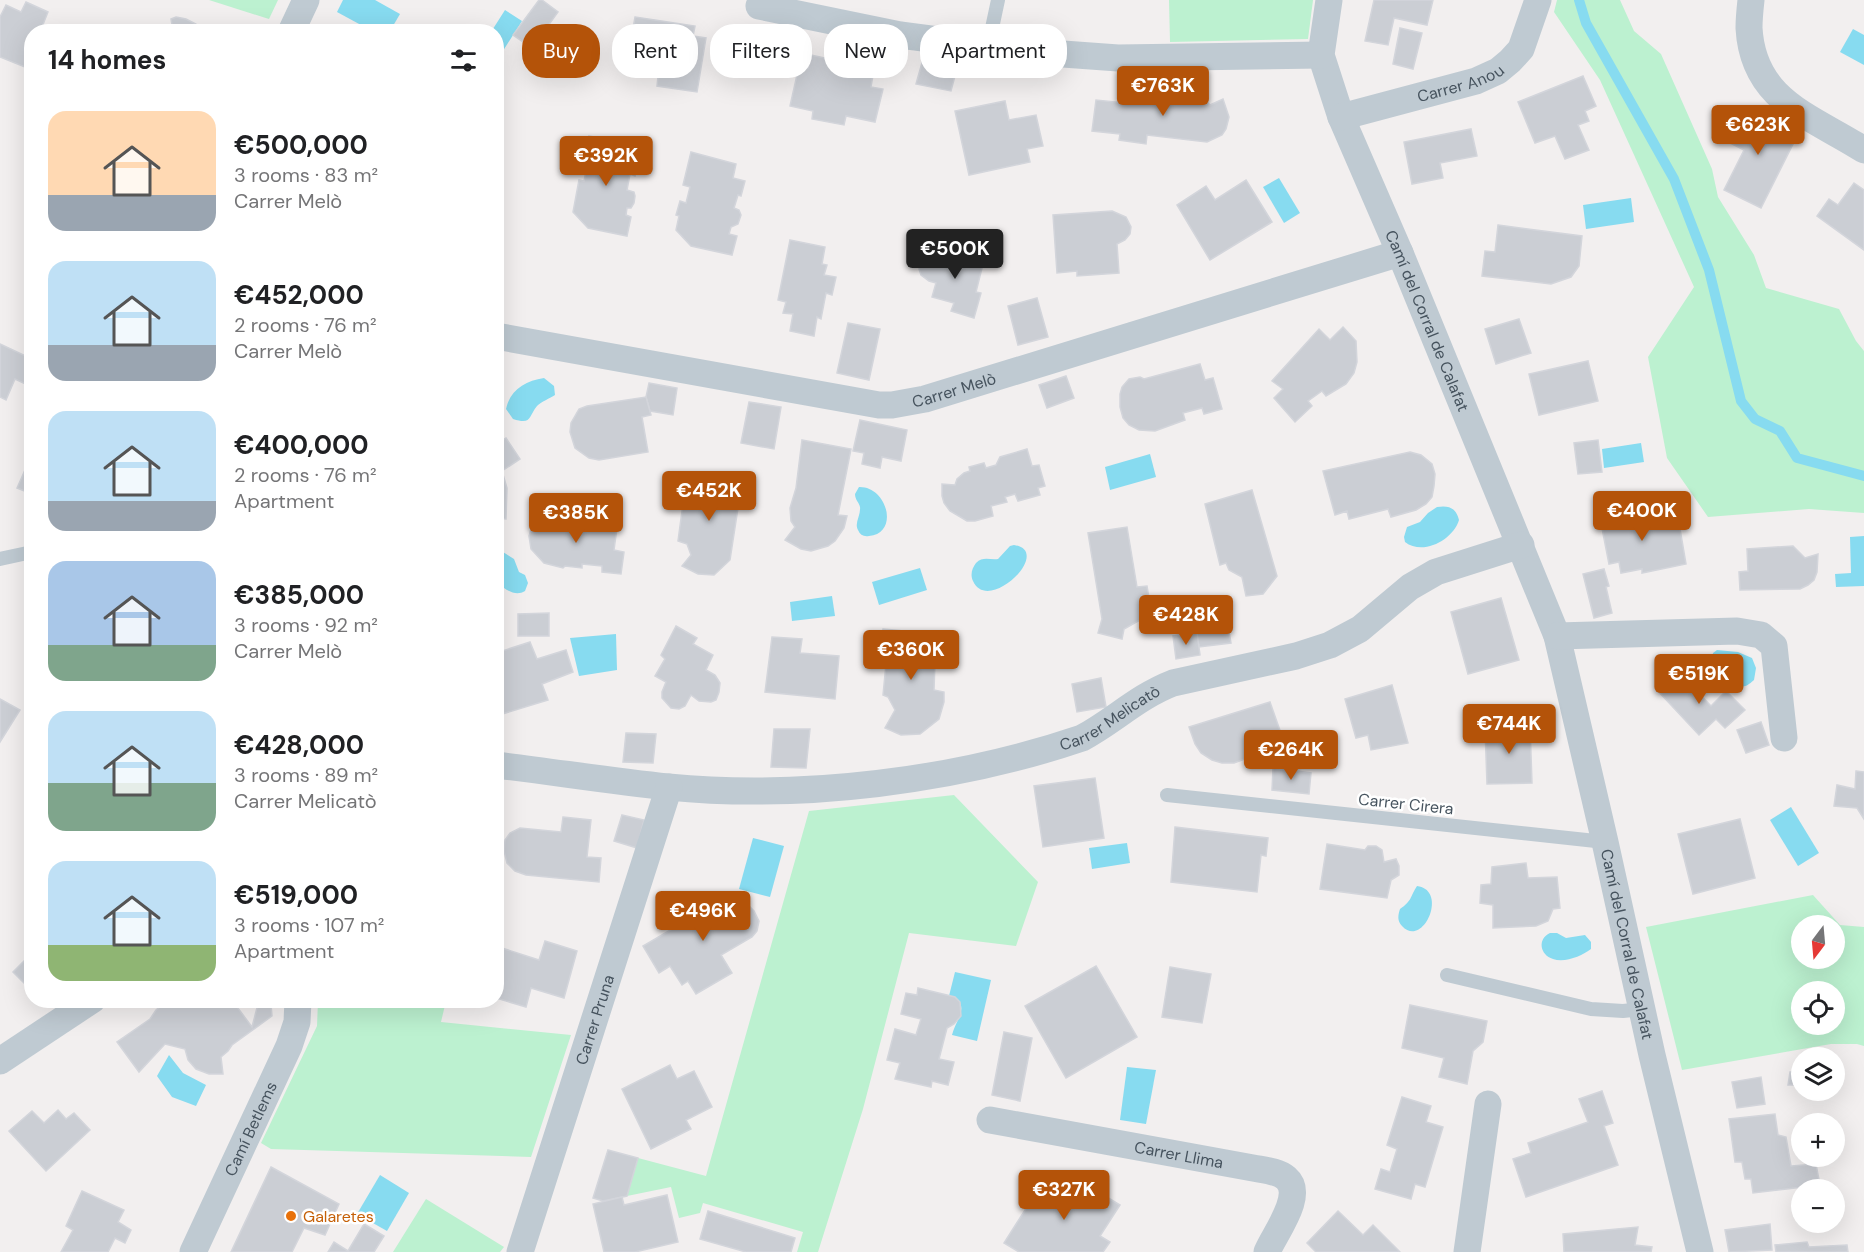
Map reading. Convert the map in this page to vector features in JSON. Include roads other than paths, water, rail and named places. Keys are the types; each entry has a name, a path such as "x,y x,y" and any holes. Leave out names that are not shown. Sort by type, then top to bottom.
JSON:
{"street":[{"path":"295,24 306,0"},
{"name":"Camí del Corral de Calafat","path":"1329,0 1321,55 1341,117 1400,253 1557,636 1700,1252"},
{"name":"Carrer Anou","path":"1341,117 1476,81 1497,71 1521,49 1538,0"},
{"path":"1751,0 1749,28 1755,62 1767,83 1784,102 1864,150"},
{"path":"759,6 920,37"},
{"path":"1067,54 1118,58 1321,55"},
{"name":"Carrer Melò","path":"504,337 879,405 892,405 925,399 1400,253"},
{"name":"Carrer Melicatò","path":"504,766 669,787 805,790 851,786 993,764 1082,738 1132,703 1173,683 1296,656 1330,645 1360,629 1410,587 1436,572 1521,545"},
{"path":"1557,636 1737,631 1761,635 1774,646 1784,738"},
{"name":"Carrer Pruna","path":"520,1252 669,787"},
{"path":"0,1061 80,1008"},
{"name":"Camí Betlems","path":"193,1252 289,1046 297,1022 298,1008"},
{"path":"1467,1252 1488,1104"},
{"name":"Carrer Llima","path":"990,1120 1253,1168 1285,1177 1291,1184 1293,1195 1291,1207 1267,1252"}],"lane":[{"path":"993,24 998,0"},
{"path":"0,559 24,554"},
{"name":"Carrer Cirera","path":"1167,795 1605,842"},
{"path":"1447,975 1591,1009 1623,1011 1642,1009"}],"water":[{"path":"343,0 375,0 400,14 394,24 359,24 337,12"},
{"path":"505,10 522,21 504,49 504,24 496,24"},
{"path":"1853,29 1864,35 1864,65 1840,52"},
{"path":"1279,178 1300,213 1284,223 1263,187"},
{"path":"1631,198 1634,222 1586,229 1583,205"},
{"path":"544,378 554,386 555,395 537,406 527,420 513,419 506,409 511,397 525,384"},
{"path":"1641,443 1644,462 1604,468 1602,449"},
{"path":"1150,454 1156,477 1110,490 1105,467"},
{"path":"859,487 869,489 883,501 887,519 879,533 864,536 859,532 857,522 860,507 855,494"},
{"path":"1437,507 1451,508 1458,516 1459,520 1451,534 1436,544 1428,546 1412,546 1405,542 1407,527 1420,522"},
{"path":"1864,536 1864,586 1836,587 1835,574 1851,573 1850,537"},
{"path":"1014,545 1024,550 1027,558 1023,568 1003,586 991,591 981,589 973,581 972,576 976,563 984,559 998,559 1010,546"},
{"path":"504,553 514,559 519,572 525,575 528,583 525,591 521,593 504,588"},
{"path":"920,568 927,590 879,605 872,582"},
{"path":"832,596 835,616 792,621 790,602"},
{"path":"616,634 617,670 579,676 570,638"},
{"path":"1717,650 1738,652 1752,658 1756,668 1754,680 1745,686 1739,685 1726,671 1711,662 1713,653"},
{"path":"1791,807 1819,853 1798,866 1770,820"},
{"path":"753,838 784,846 770,897 739,889"},
{"path":"1127,843 1130,863 1092,869 1089,848"},
{"path":"1417,886 1426,890 1431,897 1432,906 1424,925 1418,930 1410,931 1400,924 1399,913"},
{"path":"1550,933 1557,933 1566,938 1585,935 1591,942 1591,949 1573,958 1553,959 1545,954 1542,947 1543,939"},
{"path":"955,972 991,980 977,1041 952,1035 961,1013 960,1003 949,996"},
{"path":"169,1055 183,1073 206,1085 196,1106 172,1097 157,1076"},
{"path":"1127,1067 1156,1070 1146,1124 1120,1120"},
{"path":"380,1175 409,1193 387,1231 357,1214"}],"waterway":[{"path":"1579,0 1586,23 1674,179 1709,270 1741,401 1755,419 1780,431 1797,458 1864,476"}],"place":[{"name":"Galaretes","path":"291,1216"}]}
